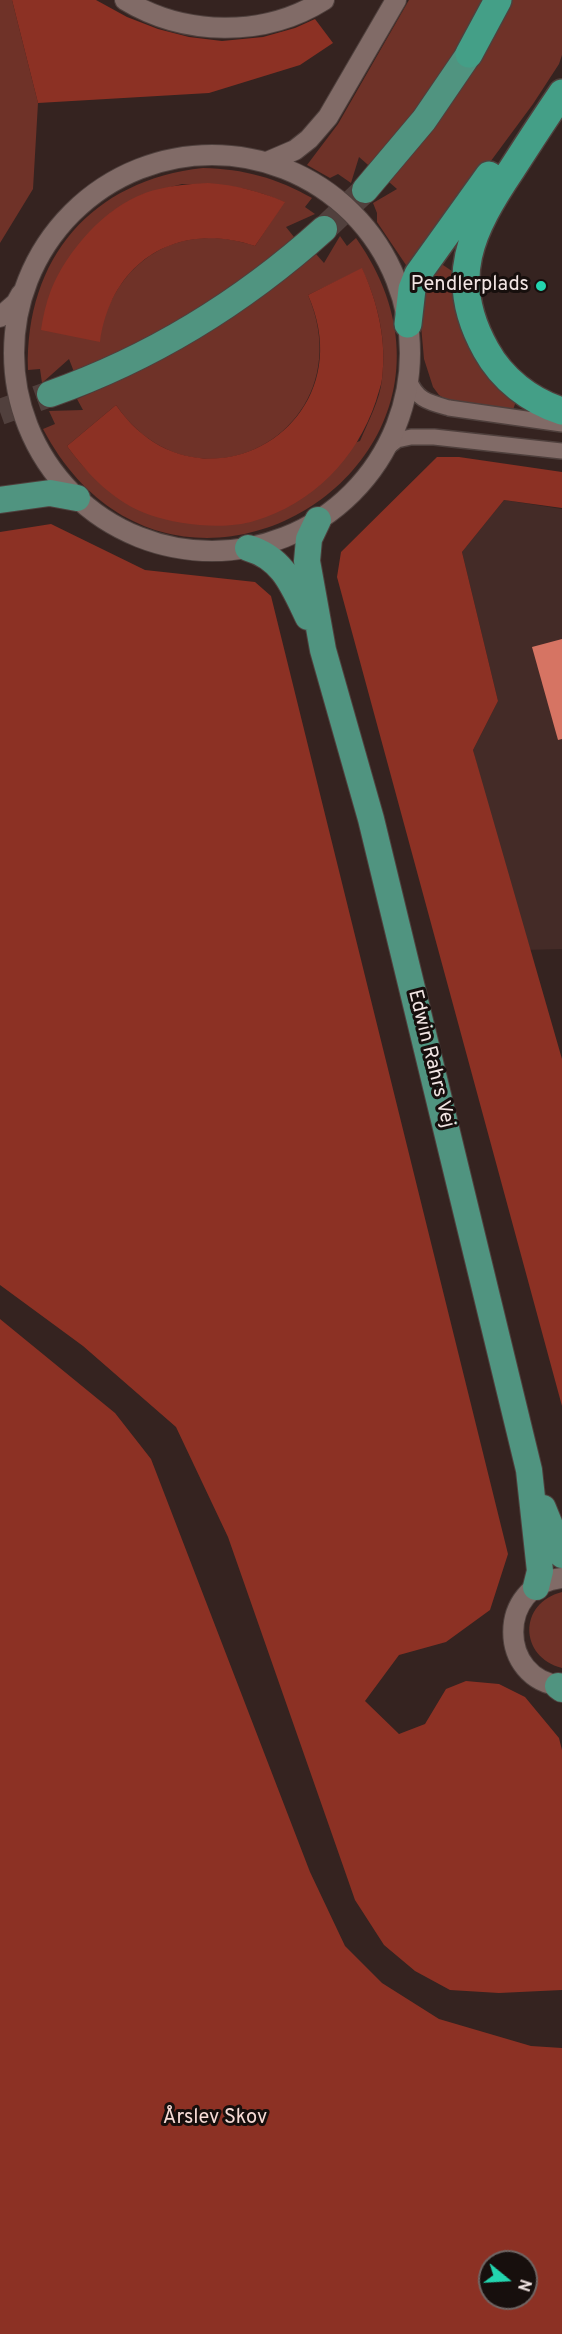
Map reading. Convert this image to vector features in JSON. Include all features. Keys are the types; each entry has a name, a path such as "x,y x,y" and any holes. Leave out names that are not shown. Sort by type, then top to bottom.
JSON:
{"highway":[{"path":"365,190 424,120 469,54 498,0"},
{"path":"408,324 412,289 418,274 562,71"},
{"path":"562,93 491,199 480,221 470,245 466,286 469,309 476,332 501,372 534,398 562,411"},
{"path":"50,394 79,384 136,358 212,315 291,258 324,229"},
{"path":"0,500 50,493 77,498"},
{"path":"318,520 309,539 307,561 323,650"},
{"path":"248,548 271,557 280,567 294,588 323,650"},
{"name":"Edwin Rahrs Vej","path":"323,650 371,819 529,1470"},
{"path":"529,1470 562,1555"},
{"path":"529,1470 540,1571 536,1587"}],"street":[{"path":"124,0 159,17 205,27 226,28 272,22 324,0"},
{"path":"267,162 295,150 309,139 328,117 396,0"},
{"path":"0,317 16,303 52,236 79,206 111,182 148,166 187,156 227,155 267,162 288,170 327,192 361,222 386,260 403,302 408,324 410,360 408,378 395,427 369,473 351,494 318,520 291,534 248,548 198,550 149,541 103,519 77,498 62,483 39,449 23,411 15,371 14,350 24,289"},
{"path":"408,378 419,397 432,404 562,424"},
{"path":"384,450 397,440 434,436 562,451"},
{"path":"561,1687 541,1679 526,1668 514,1644 514,1622 528,1594 546,1581 562,1578"}],"shaded area":[{"path":"0,0 12,0 38,103 33,189 0,243"},
{"path":"409,0 490,0 375,171 359,157 351,183 338,174 330,178 307,165 338,124"},
{"path":"512,0 562,0 562,55 559,64 533,104 414,265 408,268 377,222 377,213 373,203 397,189 389,182 433,127 481,60"},
{"path":"203,168 232,170 260,176 286,185 312,198 305,207 315,214 286,227 298,242 208,309 76,377 69,359 42,383 40,369 28,370 30,330 38,293 53,260 73,231 98,208 128,189 163,176","holes":["182,184 245,189 284,202 255,246 229,240 205,238 182,241 160,249 125,278 112,299 102,324 88,234 113,211 144,194"]},
{"path":"340,236 347,246 356,238 393,321 392,397 360,461 307,509 240,535 169,534 100,500 43,429 55,424 49,411 83,410 77,399 110,385 202,336 261,297 316,254 324,263","holes":["362,269 380,322 383,364 379,395 360,441 149,514 124,500 94,477 67,446 116,405 150,440 188,456 227,457 264,444 294,420 313,385 319,343 308,295"]},
{"path":"440,263 455,273 460,319 465,337 476,357 491,376 516,401 513,410 448,401 433,387 424,359 419,303 421,292"},
{"path":"504,500 562,509 562,949 524,950 473,750 498,701 462,552"},
{"path":"562,1592 562,1668 548,1662 538,1653 529,1630 531,1618 537,1607 548,1598"}],"green space":[{"path":"12,0 96,0 127,17 158,29 189,37 222,41 263,37 295,28 315,19 333,43 300,65 209,93 38,103"},
{"path":"208,183 247,189 285,202 255,246 227,239 200,239 175,244 153,254 134,269 118,289 107,314 100,342 41,330 51,290 58,275 77,246 101,220 115,209 145,193 176,186"},
{"path":"362,268 373,295 380,322 383,365 380,387 368,422 345,460 314,491 295,503 243,524 216,526 188,524 161,518 137,510 114,496 93,477 67,446 116,405 150,440 188,456 228,457 264,444 295,419 314,385 320,343 308,295"},
{"path":"437,457 459,457 562,472 562,508 504,500 462,552 498,701 473,750 562,1059 562,1406 337,577 341,552"},
{"path":"51,524 145,570 255,582 271,596 508,1554 490,1610 446,1642 399,1655 365,1701 399,1734 425,1724 446,1689 466,1681 499,1684 525,1697 559,1738 562,1750 562,1990 499,1993 450,1990 415,1971 384,1945 355,1900 228,1537 176,1427 83,1346 0,1285 0,532"},
{"name":"Årslev Skov","path":"0,1319 115,1413 151,1459 310,1872 345,1946 382,1983 439,2019 531,2046 562,2048 562,2334 0,2334"}],"building":[{"path":"562,639 562,739 558,740 532,647"}],"tunnel":[{"path":"324,229 365,190"},
{"path":"0,412 50,394"}],"place":[{"name":"Pendlerplads","path":"541,286"}]}
